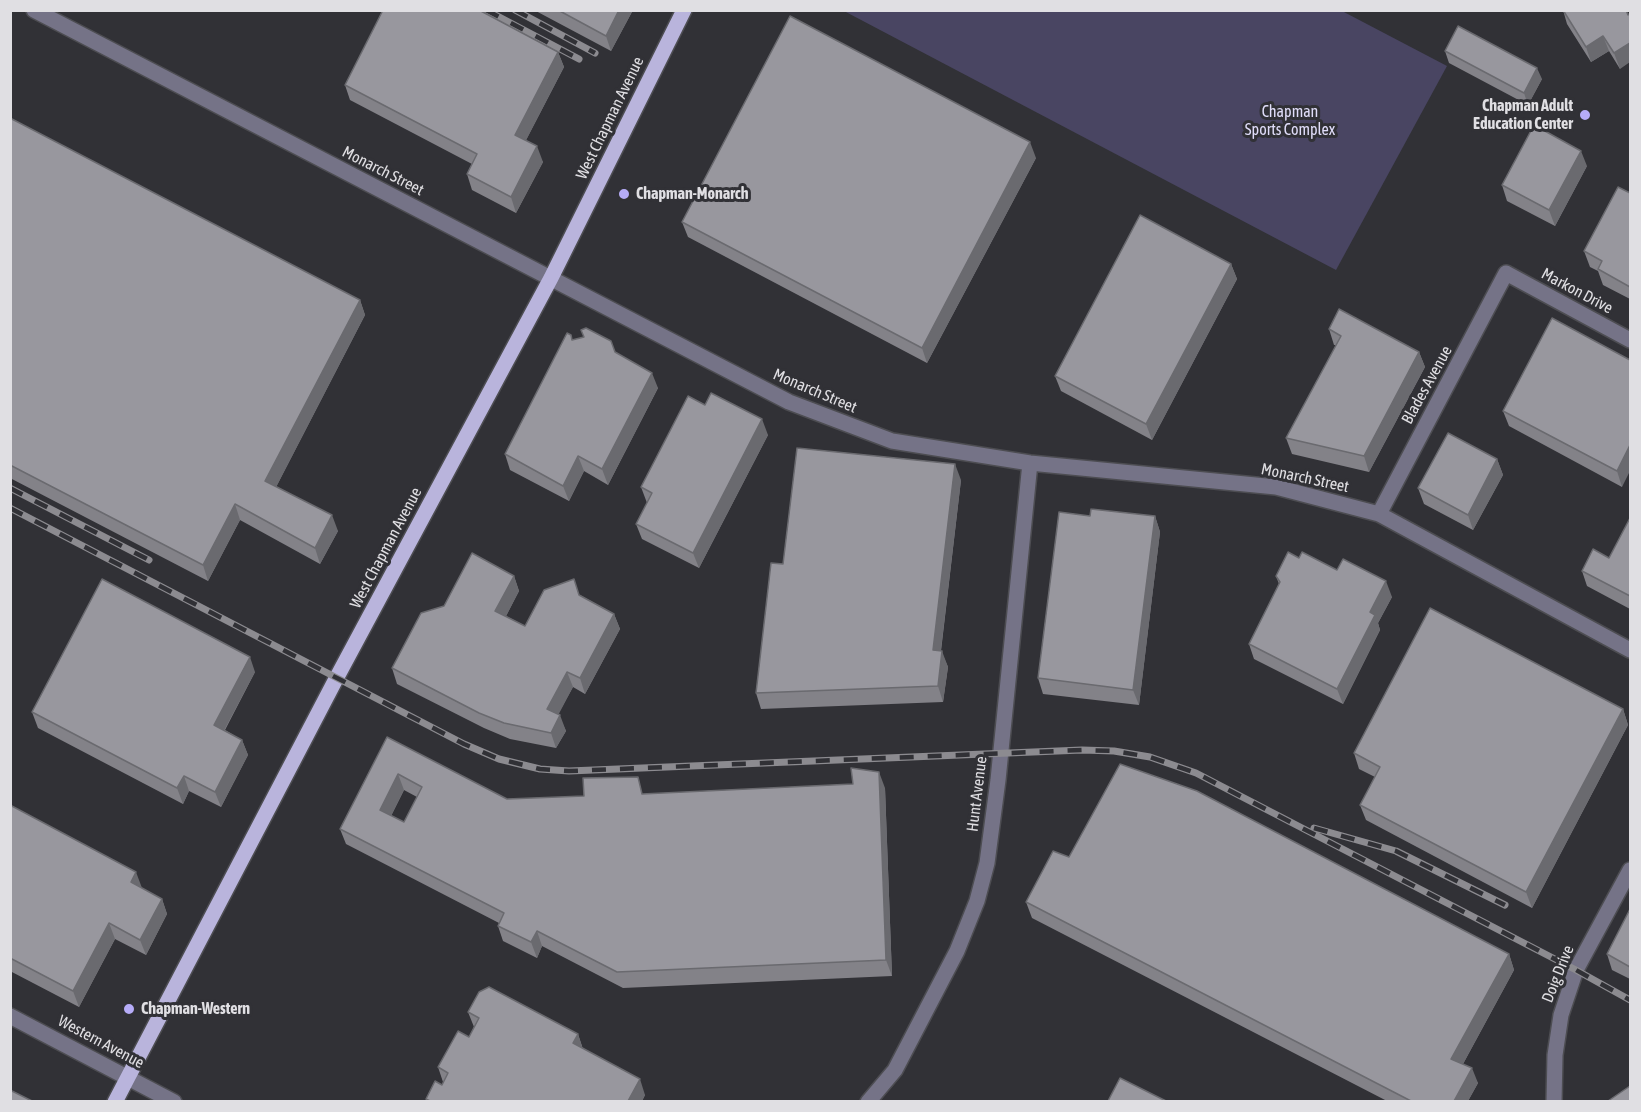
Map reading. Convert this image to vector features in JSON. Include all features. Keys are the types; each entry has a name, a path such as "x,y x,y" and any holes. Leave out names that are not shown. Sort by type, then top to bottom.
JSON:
{"main road":[{"name":"West Chapman Avenue","path":"115,1101 337,677 551,278 684,10"}],"street":[{"name":"Monarch Street","path":"34,10 789,402 892,441 1030,462 1276,487 1379,514 1630,650"},
{"name":"Markon Drive","path":"1506,273 1630,340"},
{"name":"Blades Avenue","path":"1379,514 1506,273"},
{"name":"Hunt Avenue","path":"868,1101 895,1070 957,951 977,901 987,863 997,790 1030,462"},
{"name":"Doig Drive","path":"1554,1101 1555,1055 1564,1006 1576,970 1630,870"},
{"name":"Western Avenue","path":"10,1016 174,1101"}],"green space":[{"name":"Chapman Sports Complex","path":"844,11 1342,11 1447,66 1336,270"}],"building":[{"path":"383,10 479,10 558,52 515,135 537,146 511,197 467,174 477,154 345,85"},
{"path":"558,10 619,10 606,36"},
{"path":"1563,10 1626,10 1628,15 1630,13 1630,43 1614,53 1603,36 1586,47"},
{"path":"790,16 1030,142 922,348 682,222"},
{"path":"1458,26 1537,68 1524,93 1445,51"},
{"path":"10,118 360,300 265,481 332,515 315,548 235,504 203,565 10,465"},
{"path":"1534,125 1581,151 1549,210 1502,185"},
{"path":"1618,187 1630,193 1630,287 1598,269 1602,261 1584,251"},
{"path":"1140,215 1231,264 1146,424 1055,376"},
{"path":"1339,309 1419,352 1364,456 1286,438 1341,336 1329,329"},
{"path":"1552,318 1630,360 1630,445 1617,471 1503,411"},
{"path":"586,328 611,341 615,352 652,373 602,469 578,456 563,486 505,454 567,333 571,335 572,340 584,337 581,330"},
{"path":"711,393 762,419 693,553 636,524 652,493 641,487 688,396 705,405"},
{"path":"1448,433 1497,459 1468,515 1418,488"},
{"path":"797,448 955,464 933,650 942,651 938,686 756,693 771,563 783,564"},
{"path":"1091,509 1155,516 1133,690 1038,678 1059,512 1090,516"},
{"path":"1630,518 1630,596 1582,571 1593,549 1609,558"},
{"path":"1288,552 1299,558 1302,552 1337,570 1343,559 1386,581 1370,612 1375,615 1337,689 1249,644 1280,582 1276,576"},
{"path":"472,553 514,576 495,611 525,626 544,590 574,579 579,595 614,614 580,678 567,672 547,709 560,715 551,733 504,723 479,713 392,668 421,613 444,606"},
{"path":"102,579 250,657 214,725 242,740 215,792 184,776 177,788 32,712"},
{"path":"1430,608 1623,709 1526,892 1360,805 1380,767 1354,753"},
{"path":"387,737 507,799 584,796 583,778 638,777 642,794 853,784 851,768 879,772 886,960 617,972 537,931 531,942 498,926 504,913 340,829","holes":["398,774 422,787 404,822 380,810"]},
{"path":"1120,764 1197,791 1509,954 1451,1059 1472,1068 1454,1101 1411,1101 1026,902 1053,851 1069,857"},
{"path":"10,805 136,872 131,882 162,899 140,940 109,923 73,991 10,958"},
{"path":"1630,909 1630,967 1607,954"},
{"path":"489,987 578,1034 573,1043 640,1079 628,1101 430,1101 426,1099 435,1081 442,1085 448,1073 438,1067 458,1031 469,1037 479,1018 468,1012 479,992"},
{"path":"1120,1078 1166,1101 1108,1101"},
{"path":"1630,1086 1630,1101 1608,1101"},
{"path":"10,1090 32,1101 10,1101"}],"railway":[{"path":"486,10 579,59"},
{"path":"515,10 595,53"},
{"path":"10,488 149,560"},
{"path":"10,508 464,744 499,759 540,769 569,771 1082,750 1114,751 1150,757 1196,773 1630,1000"},
{"path":"1314,828 1396,851 1505,905"}],"place":[{"name":"Chapman Adult Education Center","path":"1585,115"},
{"name":"Chapman-Monarch","path":"624,194"},
{"name":"Chapman-Western","path":"129,1009"}]}
